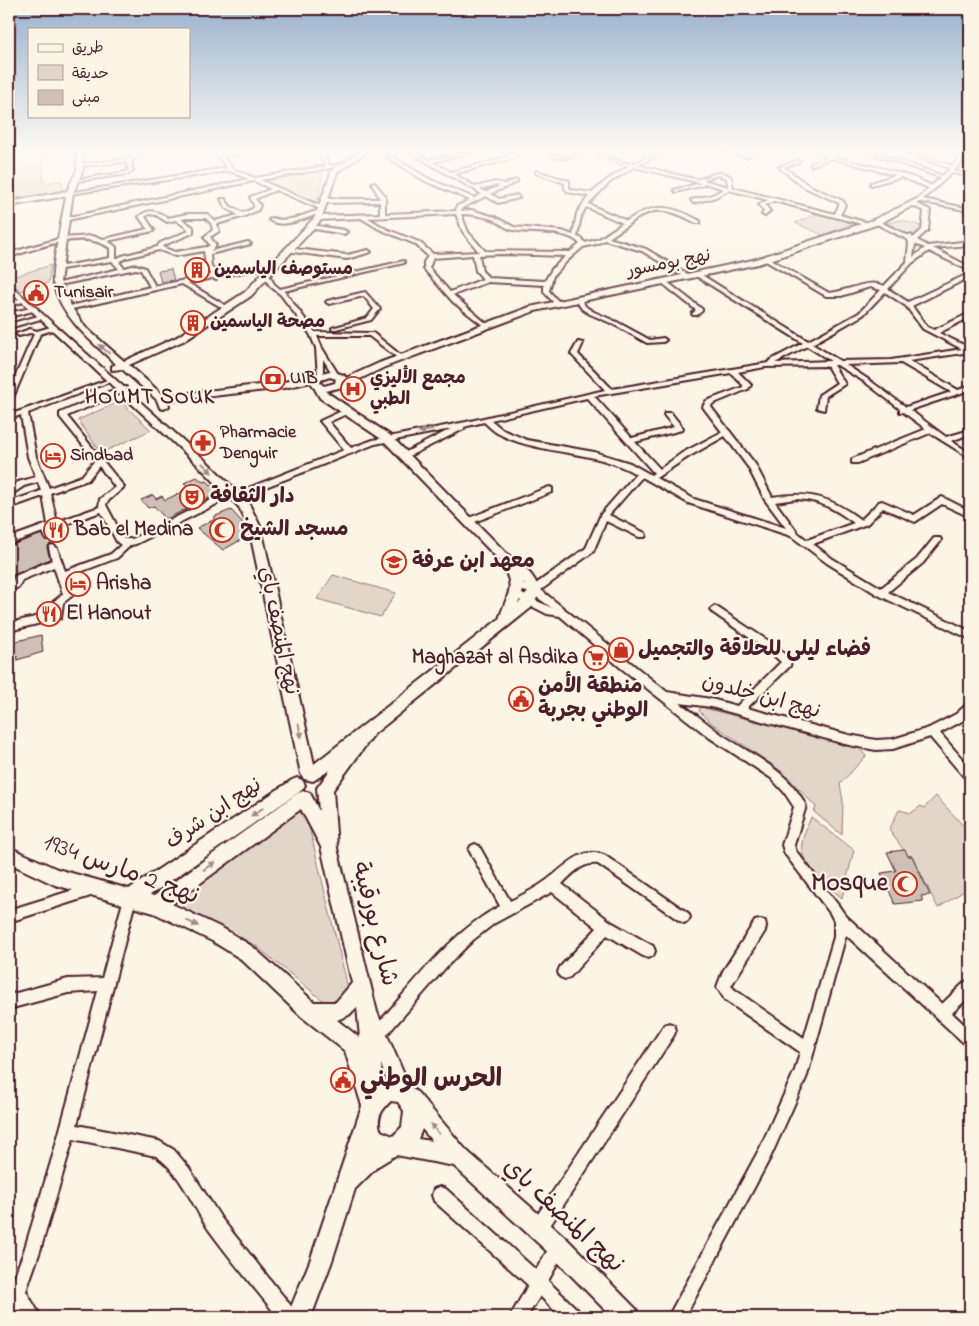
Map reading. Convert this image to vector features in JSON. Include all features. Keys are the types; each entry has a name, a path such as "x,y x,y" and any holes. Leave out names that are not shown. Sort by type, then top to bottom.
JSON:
{"main road":[{"path":"69,211 57,269 57,286 68,308 82,329 163,402"},
{"name":"نهج بومسور","path":"146,411 163,402 208,393 338,380 486,326 557,303 689,277 766,259 873,223 898,211"},
{"path":"103,372 175,342 248,294 268,269 311,227 320,213"},
{"path":"11,290 35,309 146,411"},
{"path":"338,380 344,396 346,410"},
{"name":"نهج بومسور","path":"318,382 328,389 338,380"},
{"path":"318,382 323,396 387,438 504,558 525,575 532,596"},
{"name":"نهج المنصف باي","path":"146,411 244,505 255,528 306,783"},
{"path":"504,558 516,578 518,591"},
{"name":"نهج ابن شرف","path":"505,620 518,591"},
{"name":"نهج ابن شرف","path":"156,906 370,728 505,620 517,613 532,596"},
{"name":"نهج ابن شرف","path":"325,788 370,728"},
{"path":"324,778 325,788 316,798 306,783 324,778"},
{"name":"نهج ابن شرف","path":"130,898 306,783"},
{"name":"شارع بورقيبة","path":"306,783 329,848 368,1012 375,1034 406,1097 459,1157"},
{"name":"شارع بورقيبة","path":"325,788 329,848"},
{"name":"نهج 2 مارس 1934","path":"9,856 55,877 156,906 218,935 247,953 309,1010 353,1045 371,1110"},
{"path":"309,1010 328,1014 335,1012 354,997 362,984"},
{"name":"شارع بورقيبة","path":"371,1110 375,1034"},
{"path":"299,1317 321,1261 346,1185 371,1110 377,1098 389,1091 406,1097 414,1108 414,1126 410,1134 371,1159 346,1185"},
{"path":"371,1110 370,1132 381,1144 459,1157"},
{"name":"نهج المنصف باي","path":"459,1157 559,1247 628,1317"}],"street":[{"path":"68,218 104,211"},
{"path":"234,211 243,215"},
{"path":"214,223 243,215 250,211"},
{"path":"316,211 320,213"},
{"path":"383,211 383,216"},
{"path":"575,235 580,211"},
{"path":"599,211 627,223"},
{"path":"557,303 546,291 547,283 559,266 571,254 582,245 603,239 644,213 651,211"},
{"path":"679,211 698,222"},
{"path":"816,211 873,223 912,238 970,269"},
{"path":"837,216 839,211"},
{"path":"912,238 925,230 927,211"},
{"path":"272,220 286,223 304,215 320,213 363,217 458,212 485,216 513,228 584,235"},
{"path":"458,212 466,233 484,253"},
{"path":"9,255 62,240 80,237 106,240 146,232 152,229 142,218 142,215 147,213 156,213 168,220 207,216 214,223 215,233 207,237 213,246 207,251"},
{"path":"363,217 386,231 417,242 428,250 431,256 426,268 449,294 486,326"},
{"path":"57,269 114,261 192,230 178,218"},
{"path":"311,227 344,232"},
{"path":"146,232 158,243 175,254 248,244"},
{"path":"575,235 582,241 582,245"},
{"path":"592,238 644,250 689,277"},
{"path":"910,262 912,238"},
{"path":"106,240 113,247 114,261 124,270"},
{"path":"765,365 810,344 861,314 910,262 930,247 970,242"},
{"path":"291,248 347,257 368,252"},
{"path":"207,251 210,271 216,278"},
{"path":"431,256 484,253 571,254"},
{"path":"476,254 479,271 487,280"},
{"path":"766,259 828,294 841,294 870,286 885,290 908,304 920,322 933,333 969,350"},
{"path":"281,292 402,262"},
{"path":"57,286 124,270 141,268 153,288"},
{"path":"68,308 153,288 268,269 281,292 315,334 319,348 338,380"},
{"path":"698,275 842,364 872,384 930,430 970,456"},
{"path":"908,304 970,275"},
{"path":"449,294 487,280 547,283"},
{"path":"664,282 700,310 695,314"},
{"path":"185,284 226,308"},
{"path":"315,334 369,319 377,309 365,294 329,302"},
{"path":"578,299 584,308 592,313 615,323 649,342 663,340"},
{"path":"9,304 24,300"},
{"path":"9,315 35,309"},
{"path":"933,333 970,315"},
{"path":"9,326 42,317"},
{"path":"19,334 30,332 37,334 54,328"},
{"path":"9,398 18,373 38,337 37,334"},
{"path":"315,334 371,334 401,358"},
{"path":"580,344 574,354 610,391"},
{"path":"318,382 319,348"},
{"path":"63,575 114,556 126,544 233,495 387,438 466,424 589,395 765,365 903,361 969,350"},
{"path":"903,361 958,392"},
{"path":"821,408 824,395 841,384 829,364"},
{"path":"732,370 747,385 746,388 709,403 707,407 752,466 768,500 794,534"},
{"path":"9,417 112,380"},
{"path":"903,410 970,388"},
{"path":"123,390 63,415 120,487 103,501 103,508 121,542 126,544"},
{"path":"75,393 86,405"},
{"path":"589,395 630,441 656,476 690,501 794,534 830,561 882,593 970,635"},
{"path":"346,410 324,421 349,451"},
{"path":"24,411 32,457 46,492 52,527"},
{"path":"630,441 679,428 668,415"},
{"path":"484,419 500,432 525,442 597,456 627,465 641,473 656,476 685,455 727,432"},
{"path":"405,456 447,436 466,424"},
{"path":"855,461 930,430"},
{"path":"945,440 970,432"},
{"path":"40,479 21,484 9,493 10,504 85,478 99,460"},
{"path":"532,596 585,555 594,545 604,516 641,473"},
{"path":"469,521 549,490"},
{"path":"768,500 789,497 823,499 838,506 860,523"},
{"path":"807,543 860,523 870,517 882,504 915,519 942,500 970,514"},
{"path":"9,541 103,508"},
{"path":"604,516 642,535"},
{"path":"882,593 920,561 937,540"},
{"path":"9,627 58,615 58,602 68,595 53,548"},
{"path":"9,588 16,584 18,578 57,562"},
{"path":"518,591 532,596 550,612 560,612 722,740 775,775 788,788 800,806 788,845 791,854 840,920 943,1012 970,1039"},
{"path":"714,610 773,649 786,661 738,711"},
{"name":"نهج ابن خلدون","path":"665,696 684,697 849,740 876,745 893,744 932,732 960,717 970,708"},
{"path":"932,732 970,776"},
{"path":"475,850 508,909"},
{"path":"375,1034 472,933 508,909 552,884 576,864 592,856 600,859 684,917"},
{"path":"552,884 606,927 648,951"},
{"path":"9,916 97,889"},
{"path":"9,1310 18,1293 68,1131 130,898"},
{"path":"676,1317 769,1145 802,1071 840,937 840,920"},
{"path":"760,926 728,976 724,987 730,995 807,1048"},
{"path":"565,972 606,927"},
{"path":"9,1002 68,986 106,984"},
{"path":"943,1012 970,987"},
{"path":"538,1229 669,1030"},
{"path":"68,1131 152,1147 170,1156 186,1175 214,1222 289,1317"},
{"path":"440,1195 538,1282 573,1317"},
{"path":"518,1317 559,1247"},
{"path":"18,1293 33,1317"}],"green space":[{"path":"820,213 854,223 823,235 795,223"},
{"path":"901,220 921,226 922,230 913,236 886,223"},
{"path":"51,265 48,283 21,291 9,281 9,278"},
{"path":"120,401 151,430 101,453 78,420"},
{"path":"333,575 396,593 381,617 317,599"},
{"path":"701,707 860,749 866,756 840,784 843,801 842,835 814,812 816,807 784,773 710,722 699,711"},
{"path":"936,796 970,833 970,887 938,908 912,856 908,856 889,830 899,810 911,813 921,806 924,808"},
{"path":"296,812 306,814 349,992 331,1007 256,946 182,907 182,895"},
{"path":"811,817 854,850 842,898 815,874 805,859 802,843"}],"building":[{"path":"203,260 208,274 197,276 192,262"},
{"path":"171,269 174,280 161,282 158,271"},
{"name":"Tunisair","path":"38,287 48,296 36,300 24,291"},
{"name":"دار الثقافة","path":"197,477 203,482 207,481 219,493 166,519 154,506 148,508 141,500 153,495 156,499 162,496 165,500 190,488 184,483"},
{"name":"مسجد الشيخ","path":"231,510 242,522 246,537 223,550 197,528 215,519 213,517"},
{"path":"42,534 49,544 47,548 50,559 14,574 12,578 9,564 9,546"},
{"path":"41,635 43,652 17,660 17,656 9,659 9,647 14,646 13,642"},
{"name":"Mosque","path":"905,850 908,856 912,856 930,895 921,896 923,901 895,904 881,873 896,871 887,852"}],"tunnel":[{"path":"9,374 16,373"},
{"path":"49,537 53,548"}],"place":[{"name":"مستوصف الياسمين","path":"197,270"},
{"name":"Tunisair","path":"36,293"},
{"name":"مصحة الياسمين","path":"193,323"},
{"name":"UIB","path":"273,379"},
{"name":"مجمع الأليزي الطبي","path":"353,389"},
{"name":"Pharmacie Denguir","path":"203,443"},
{"name":"Sindbad","path":"53,456"},
{"name":"دار الثقافة","path":"192,497"},
{"name":"Bab el Medina","path":"56,530"},
{"name":"مسجد الشيخ","path":"222,530"},
{"name":"معهد ابن عرفة","path":"394,562"},
{"name":"Arisha","path":"78,584"},
{"name":"El Hanout","path":"49,614"},
{"name":"فضاء ليلى للحلاقة والتجميل","path":"621,650"},
{"name":"Maghazat al Asdika","path":"596,658"},
{"name":"منطقة الأمن الوطني بجربة","path":"521,699"},
{"name":"Mosque","path":"905,884"},
{"name":"الحرس الوطني","path":"343,1080"}],"district":[{"name":"HOUMT SOUK","path":"150,398"}]}
